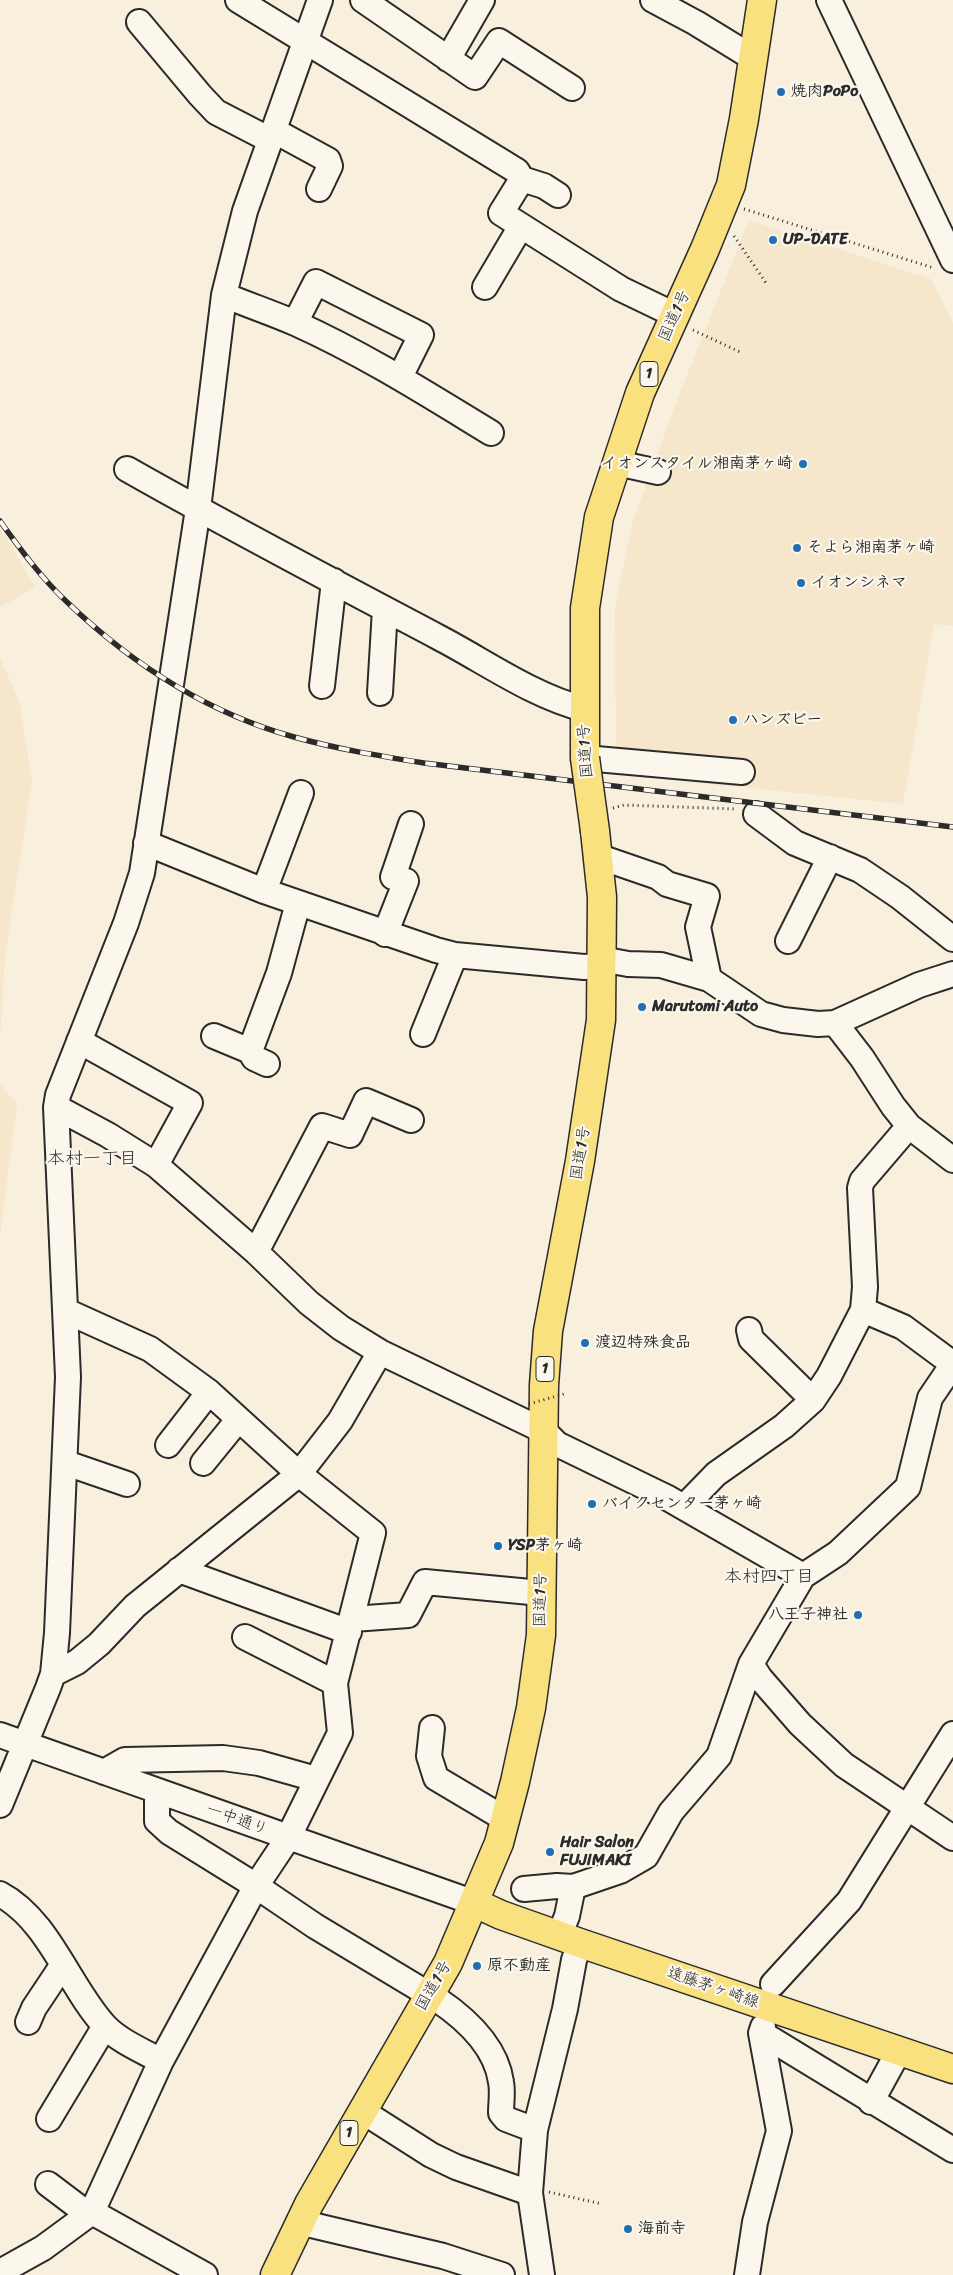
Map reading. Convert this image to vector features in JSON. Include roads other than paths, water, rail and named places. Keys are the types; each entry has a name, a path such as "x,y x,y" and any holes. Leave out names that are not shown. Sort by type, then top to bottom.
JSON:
{"main road":[{"name":"国道1号","path":"275,2275 299,2222 448,1963 499,1843 531,1708 540,1635 544,1385 548,1330 580,1161 601,1020 602,897 599,833 585,758 585,608 599,517 640,393 683,322 705,249 731,184 744,118 762,0"},
{"name":"遠藤茅ヶ崎線","path":"475,1903 570,1939 953,2069"}],"street":[{"path":"238,0 517,171 522,179 544,186 558,195"},
{"path":"0,1805 53,1674 57,1633 66,1463 68,1377 56,1107 58,1095 126,923 142,873 198,509 224,295 245,211 320,0"},
{"path":"363,0 475,77 499,41 572,88"},
{"path":"448,58 482,0"},
{"path":"652,0 696,23 753,58"},
{"path":"829,0 945,265"},
{"path":"139,22 216,112 328,160 330,166 319,189"},
{"path":"522,179 501,213 621,289 683,322"},
{"path":"485,287 521,226"},
{"path":"295,323 316,282 421,335 400,377"},
{"path":"224,295 295,323 400,377 490,433"},
{"path":"617,463 658,472"},
{"path":"127,469 521,683 562,703 584,710"},
{"path":"322,686 334,581"},
{"path":"380,693 385,609"},
{"path":"585,758 742,772"},
{"path":"264,891 300,793"},
{"path":"756,814 795,844 860,870 900,897 953,939"},
{"path":"386,934 406,881 392,877 411,824"},
{"path":"599,833 667,884 707,896 698,927 709,979"},
{"path":"146,843 264,891 386,934 455,955 584,967 602,962 661,965 709,979 761,1014 810,1023 836,1023 919,985 953,974"},
{"path":"788,941 830,857"},
{"path":"214,1036 259,1057 298,903"},
{"path":"423,1034 455,955"},
{"path":"836,1023 909,1126 953,1160"},
{"path":"79,1041 190,1103 156,1165"},
{"path":"256,1252 322,1126 350,1135 366,1101 411,1120"},
{"path":"56,1107 108,1135 156,1165 256,1252 310,1303 341,1328 380,1352 544,1431 557,1444 613,1469 684,1507 803,1576"},
{"path":"684,1507 716,1474 784,1426 813,1400 828,1376 863,1310 865,1287 860,1188 862,1182 909,1126"},
{"path":"524,1889 557,1886 573,1887 620,1871 646,1856 671,1812 719,1756 751,1664 803,1576 838,1553 908,1487 930,1398 953,1364 903,1327 863,1310"},
{"path":"2,2269 43,2248 90,2213 161,2061 256,1886 288,1838 340,1732 335,1683 351,1626 373,1533 299,1474 209,1392 150,1349 66,1311"},
{"path":"749,1330 751,1339 813,1400"},
{"path":"53,1674 84,1656 99,1644 135,1606 299,1474 340,1421 380,1352"},
{"path":"168,1445 209,1392"},
{"path":"203,1463 238,1420"},
{"path":"66,1463 127,1484"},
{"path":"179,1570 351,1626 408,1615 425,1582 541,1593"},
{"path":"245,1637 335,1683"},
{"path":"751,1664 760,1678 800,1724 844,1765 953,1838"},
{"path":"432,1728 429,1756 436,1778 505,1819"},
{"path":"773,1984 849,1901 953,1734"},
{"name":"一中通り","path":"0,1735 475,1903"},
{"path":"104,1772 125,1760 223,1758 259,1763 316,1779"},
{"path":"157,1791 157,1821 169,1832 256,1886 315,1926 454,2011 476,2031 496,2062 501,2082 501,2113 506,2119 535,2130"},
{"path":"542,2275 530,2190 535,2130 565,2008 574,1960 567,1916 573,1887"},
{"path":"0,1894 28,1916 45,1936 62,1966 106,2026 161,2061"},
{"path":"28,2022 34,2008 62,1966"},
{"path":"49,2119 106,2026"},
{"path":"747,2275 755,2222 778,2131 762,2030 871,2102 953,2150"},
{"path":"871,2102 899,2051"},
{"path":"362,2111 431,2155 456,2168 530,2190"},
{"path":"48,2184 90,2213 205,2275"},
{"path":"299,2222 443,2256 500,2275"}],"railway":[{"path":"0,521 49,584 118,646 173,684 231,715 262,727 326,745 424,763 953,827"}],"place":[{"name":"焼肉PoPo","path":"781,92"},
{"name":"UP-DATE","path":"773,240"},
{"name":"イオンスタイル湘南茅ヶ崎","path":"803,464"},
{"name":"そよら湘南茅ヶ崎","path":"797,548"},
{"name":"イオンシネマ","path":"801,583"},
{"name":"ハンズビー","path":"733,720"},
{"name":"Marutomi Auto","path":"642,1007"},
{"name":"渡辺特殊食品","path":"585,1343"},
{"name":"バイクセンター茅ヶ崎","path":"592,1504"},
{"name":"YSP茅ヶ崎","path":"498,1546"},
{"name":"八王子神社","path":"858,1615"},
{"name":"Hair Salon FUJIMAKI","path":"550,1852"},
{"name":"原不動産","path":"477,1966"},
{"name":"海前寺","path":"628,2229"}],"district":[{"name":"本村一丁目","path":"92,1159"},
{"name":"本村四丁目","path":"769,1577"}]}
